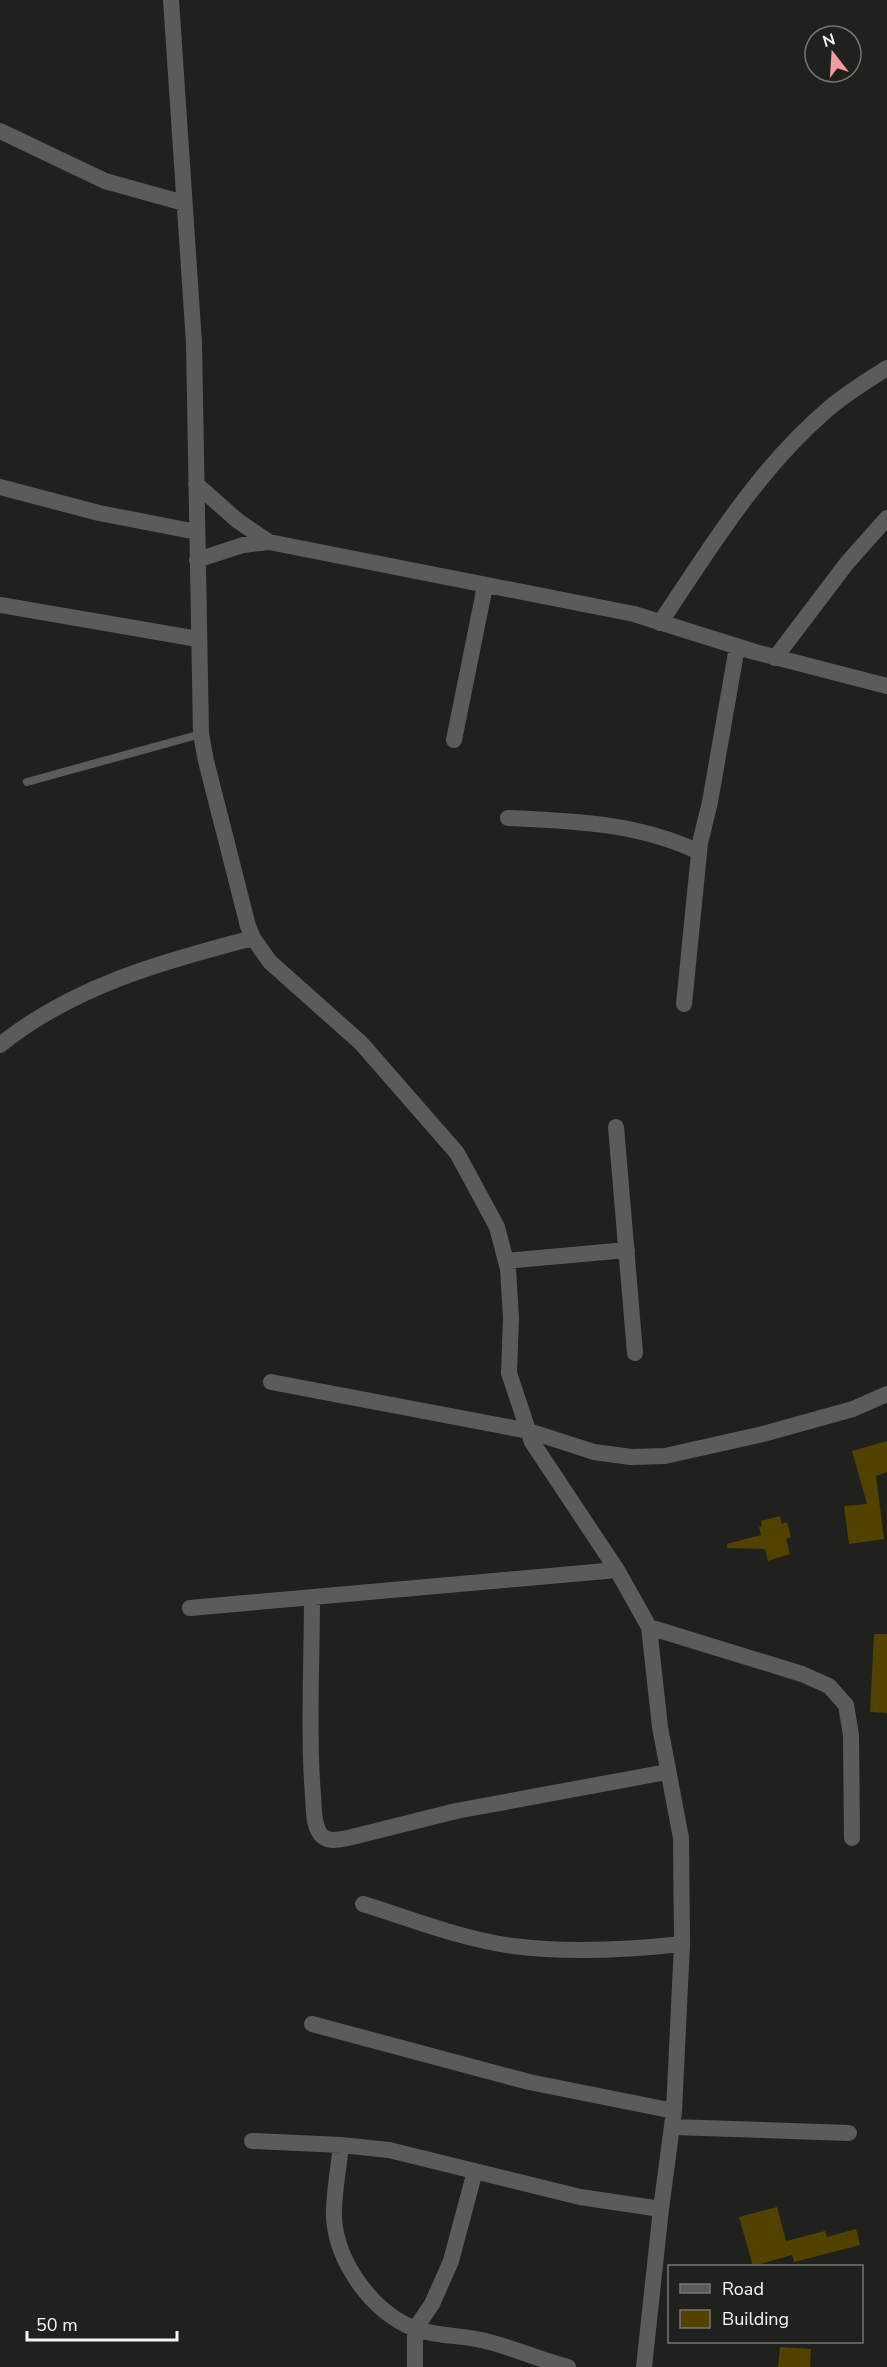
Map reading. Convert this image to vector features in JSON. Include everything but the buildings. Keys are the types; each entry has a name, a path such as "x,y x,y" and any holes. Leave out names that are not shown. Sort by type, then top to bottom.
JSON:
{"street":[{"path":"171,0 194,344 201,734 211,783 253,938 270,962 361,1043 457,1153 497,1227 506,1261 511,1318 510,1373 532,1442 617,1570 649,1627 660,1727 681,1838 682,1944 673,2119 644,2367"},
{"path":"0,131 105,181 184,203"},
{"path":"660,623 723,527 776,461 827,409 887,368"},
{"path":"196,484 238,521 269,542"},
{"path":"0,488 99,513 197,532"},
{"path":"775,658 847,563 887,518"},
{"path":"197,560 243,545 269,542 634,615 775,658 887,686"},
{"path":"454,740 485,586"},
{"path":"0,605 198,639"},
{"path":"684,1004 699,852 710,802 736,647"},
{"path":"508,818 589,822 639,830 673,840 699,852"},
{"path":"0,1045 50,1009 105,982 190,954 253,938"},
{"path":"616,1127 635,1353"},
{"path":"506,1261 627,1250"},
{"path":"271,1382 529,1431 594,1452 630,1457 665,1456 763,1434 853,1409 887,1394"},
{"path":"190,1608 617,1570"},
{"path":"312,1597 311,1768 316,1823 318,1831 324,1838 333,1841 456,1811 667,1772"},
{"path":"649,1627 802,1674 829,1686 846,1705 851,1735 852,1838"},
{"path":"363,1904 465,1936 513,1946 576,1949 682,1944"},
{"path":"312,2024 673,2119 849,2133"},
{"path":"252,2141 341,2145 389,2150 580,2197 661,2209"},
{"path":"341,2145 334,2218 342,2248 356,2280 373,2300 392,2317 415,2329 482,2340 568,2367"},
{"path":"415,2367 415,2329 432,2304 451,2261 475,2171"}],"lane":[{"path":"27,782 201,734"}]}
